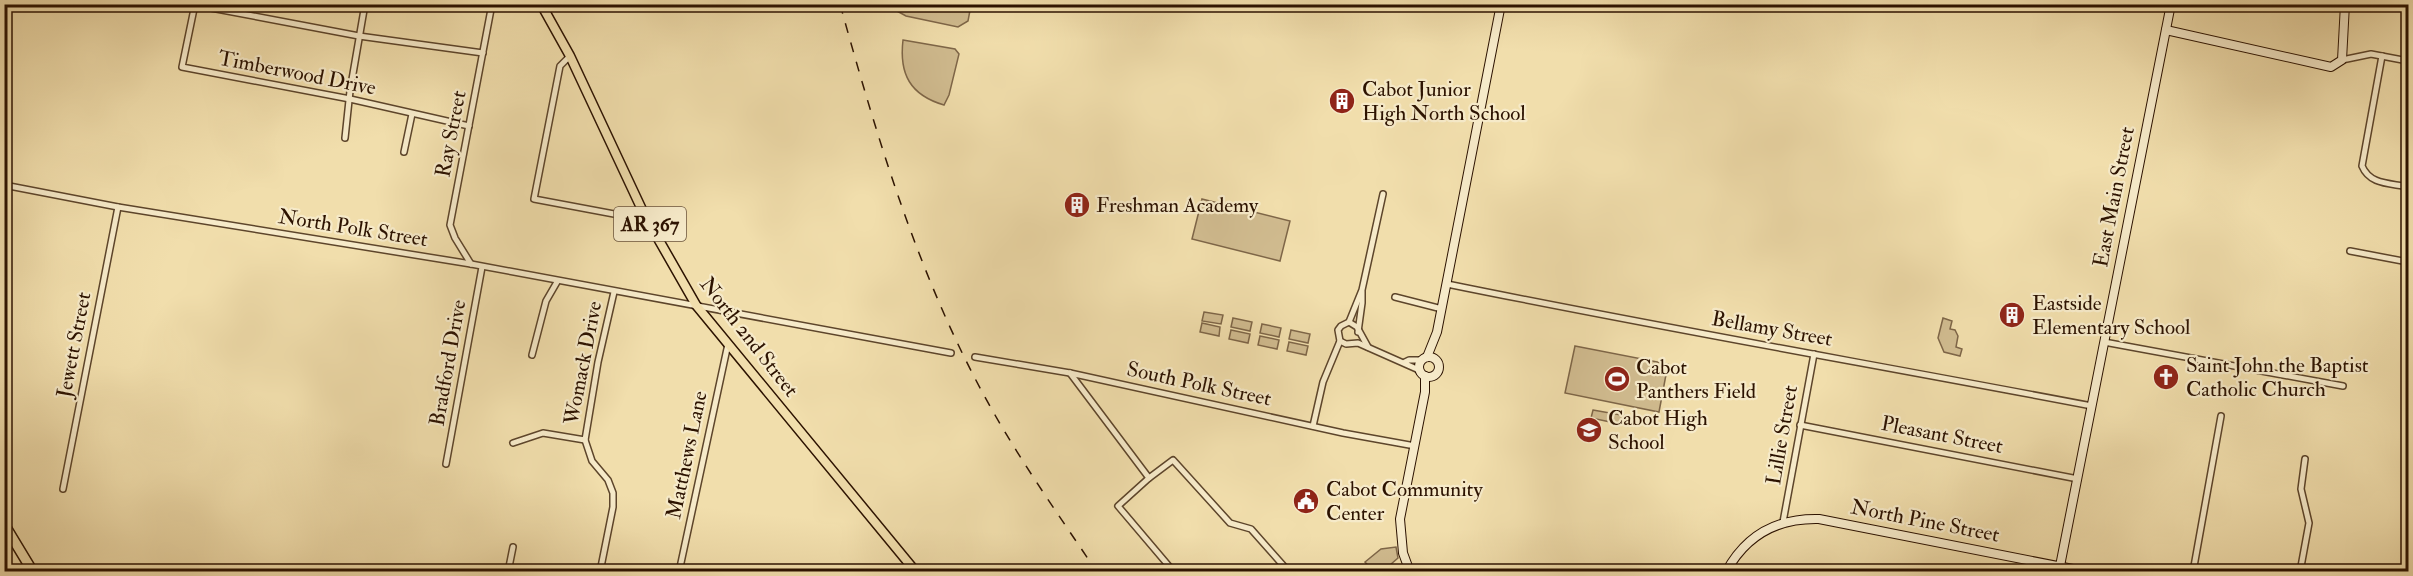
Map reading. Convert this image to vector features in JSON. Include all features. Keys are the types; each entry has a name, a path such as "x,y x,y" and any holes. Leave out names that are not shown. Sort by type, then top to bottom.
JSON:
{"highway":[{"path":"4,524 33,572"},
{"path":"4,563 10,572"}],"main road":[{"name":"North 2nd Street","path":"541,4 570,56 644,214 696,305 916,572"}],"street":[{"path":"345,138 359,36 366,4"},
{"name":"Ray Street","path":"471,264 450,225 492,4"},
{"path":"1302,4 1314,7"},
{"path":"1410,572 1403,554 1400,519 1425,392 1424,374 1427,358 1437,332 1442,309 1501,4"},
{"name":"East Main Street","path":"2057,569 2078,478 2171,4"},
{"path":"2342,60 2345,4"},
{"path":"195,5 359,36 483,53"},
{"name":"Timberwood Drive","path":"195,5 182,67 350,99 469,126"},
{"path":"2166,30 2331,67 2342,60 2371,54 2409,61"},
{"path":"570,56 560,66 534,199 630,217 644,214"},
{"path":"2382,56 2362,166 2366,175 2372,180 2409,187"},
{"path":"404,152 412,114"},
{"name":"North Polk Street","path":"4,185 118,207 471,264 557,282 696,305"},
{"path":"1343,342 1338,333 1339,328 1349,322 1362,290 1383,194"},
{"name":"Jewett Street","path":"63,489 118,207"},
{"path":"2350,251 2409,262"},
{"name":"Bradford Drive","path":"446,464 482,267"},
{"path":"532,356 546,301 557,282"},
{"name":"Bellamy Street","path":"1447,284 1662,327 2092,406"},
{"path":"1355,342 1362,290"},
{"name":"Womack Drive","path":"585,440 598,362 614,292"},
{"path":"1395,297 1442,309"},
{"path":"696,305 951,353"},
{"path":"1349,322 1357,327 1368,347"},
{"path":"1343,342 1355,342 1368,347 1385,357 1405,362 1424,374 1436,374 1438,369 1438,363 1427,358 1405,362"},
{"path":"1312,426 1323,382 1343,342"},
{"path":"2104,342 2343,386"},
{"name":"Matthews Lane","path":"680,572 728,344"},
{"name":"Lillie Street","path":"1783,522 1814,354"},
{"name":"South Polk Street","path":"975,357 1070,373 1415,446"},
{"path":"1070,373 1149,478"},
{"path":"2193,572 2221,416"},
{"name":"Pleasant Street","path":"1800,425 2078,478"},
{"path":"513,443 543,433 585,440 592,461 608,480 613,492 613,507 600,572"},
{"path":"2300,572 2308,524 2301,489 2305,459"},
{"path":"1174,572 1118,506 1173,460 1230,523 1251,528 1289,572"},
{"name":"North Pine Street","path":"1783,522 1819,519 2057,569 2088,572"},
{"path":"1726,572 1742,548 1753,537 1783,522"},
{"path":"508,572 513,546"}],"shaded area":[{"path":"886,5 971,5 968,21 958,27 906,16"},
{"path":"903,40 955,49 959,54 949,95 944,105 932,101 909,82 903,63"},
{"path":"1202,199 1290,221 1280,261 1192,239"},
{"path":"1204,312 1223,315 1221,324 1202,321"},
{"path":"1233,318 1252,322 1250,331 1231,327"},
{"path":"1943,318 1952,321 1950,329 1955,330 1958,336 1956,347 1962,349 1960,356 1944,352 1938,338"},
{"path":"1202,323 1220,327 1219,336 1200,332"},
{"path":"1262,324 1281,328 1279,337 1260,333"},
{"path":"1231,330 1250,334 1248,343 1229,339"},
{"path":"1291,330 1310,334 1308,343 1289,339"},
{"path":"1260,336 1279,340 1277,349 1258,345"},
{"path":"1289,342 1308,346 1306,355 1287,351"},
{"name":"Cabot Panthers Field","path":"1575,346 1668,364 1659,412 1565,393"},
{"path":"1593,410 1627,416 1625,425 1591,418"},
{"path":"1396,547 1398,558 1383,571 1373,571 1365,562 1381,549"}],"railway":[{"path":"840,4 887,163 945,317 995,415 1044,494 1097,572"}],"place":[{"name":"Cabot Junior High North School","path":"1342,101"},
{"name":"Freshman Academy","path":"1077,205"},
{"name":"Eastside Elementary School","path":"2012,315"},
{"name":"Saint John the Baptist Catholic Church","path":"2166,377"},
{"name":"Cabot Panthers Field","path":"1617,379"},
{"name":"Cabot High School","path":"1589,430"},
{"name":"Cabot Community Center","path":"1306,501"}]}
